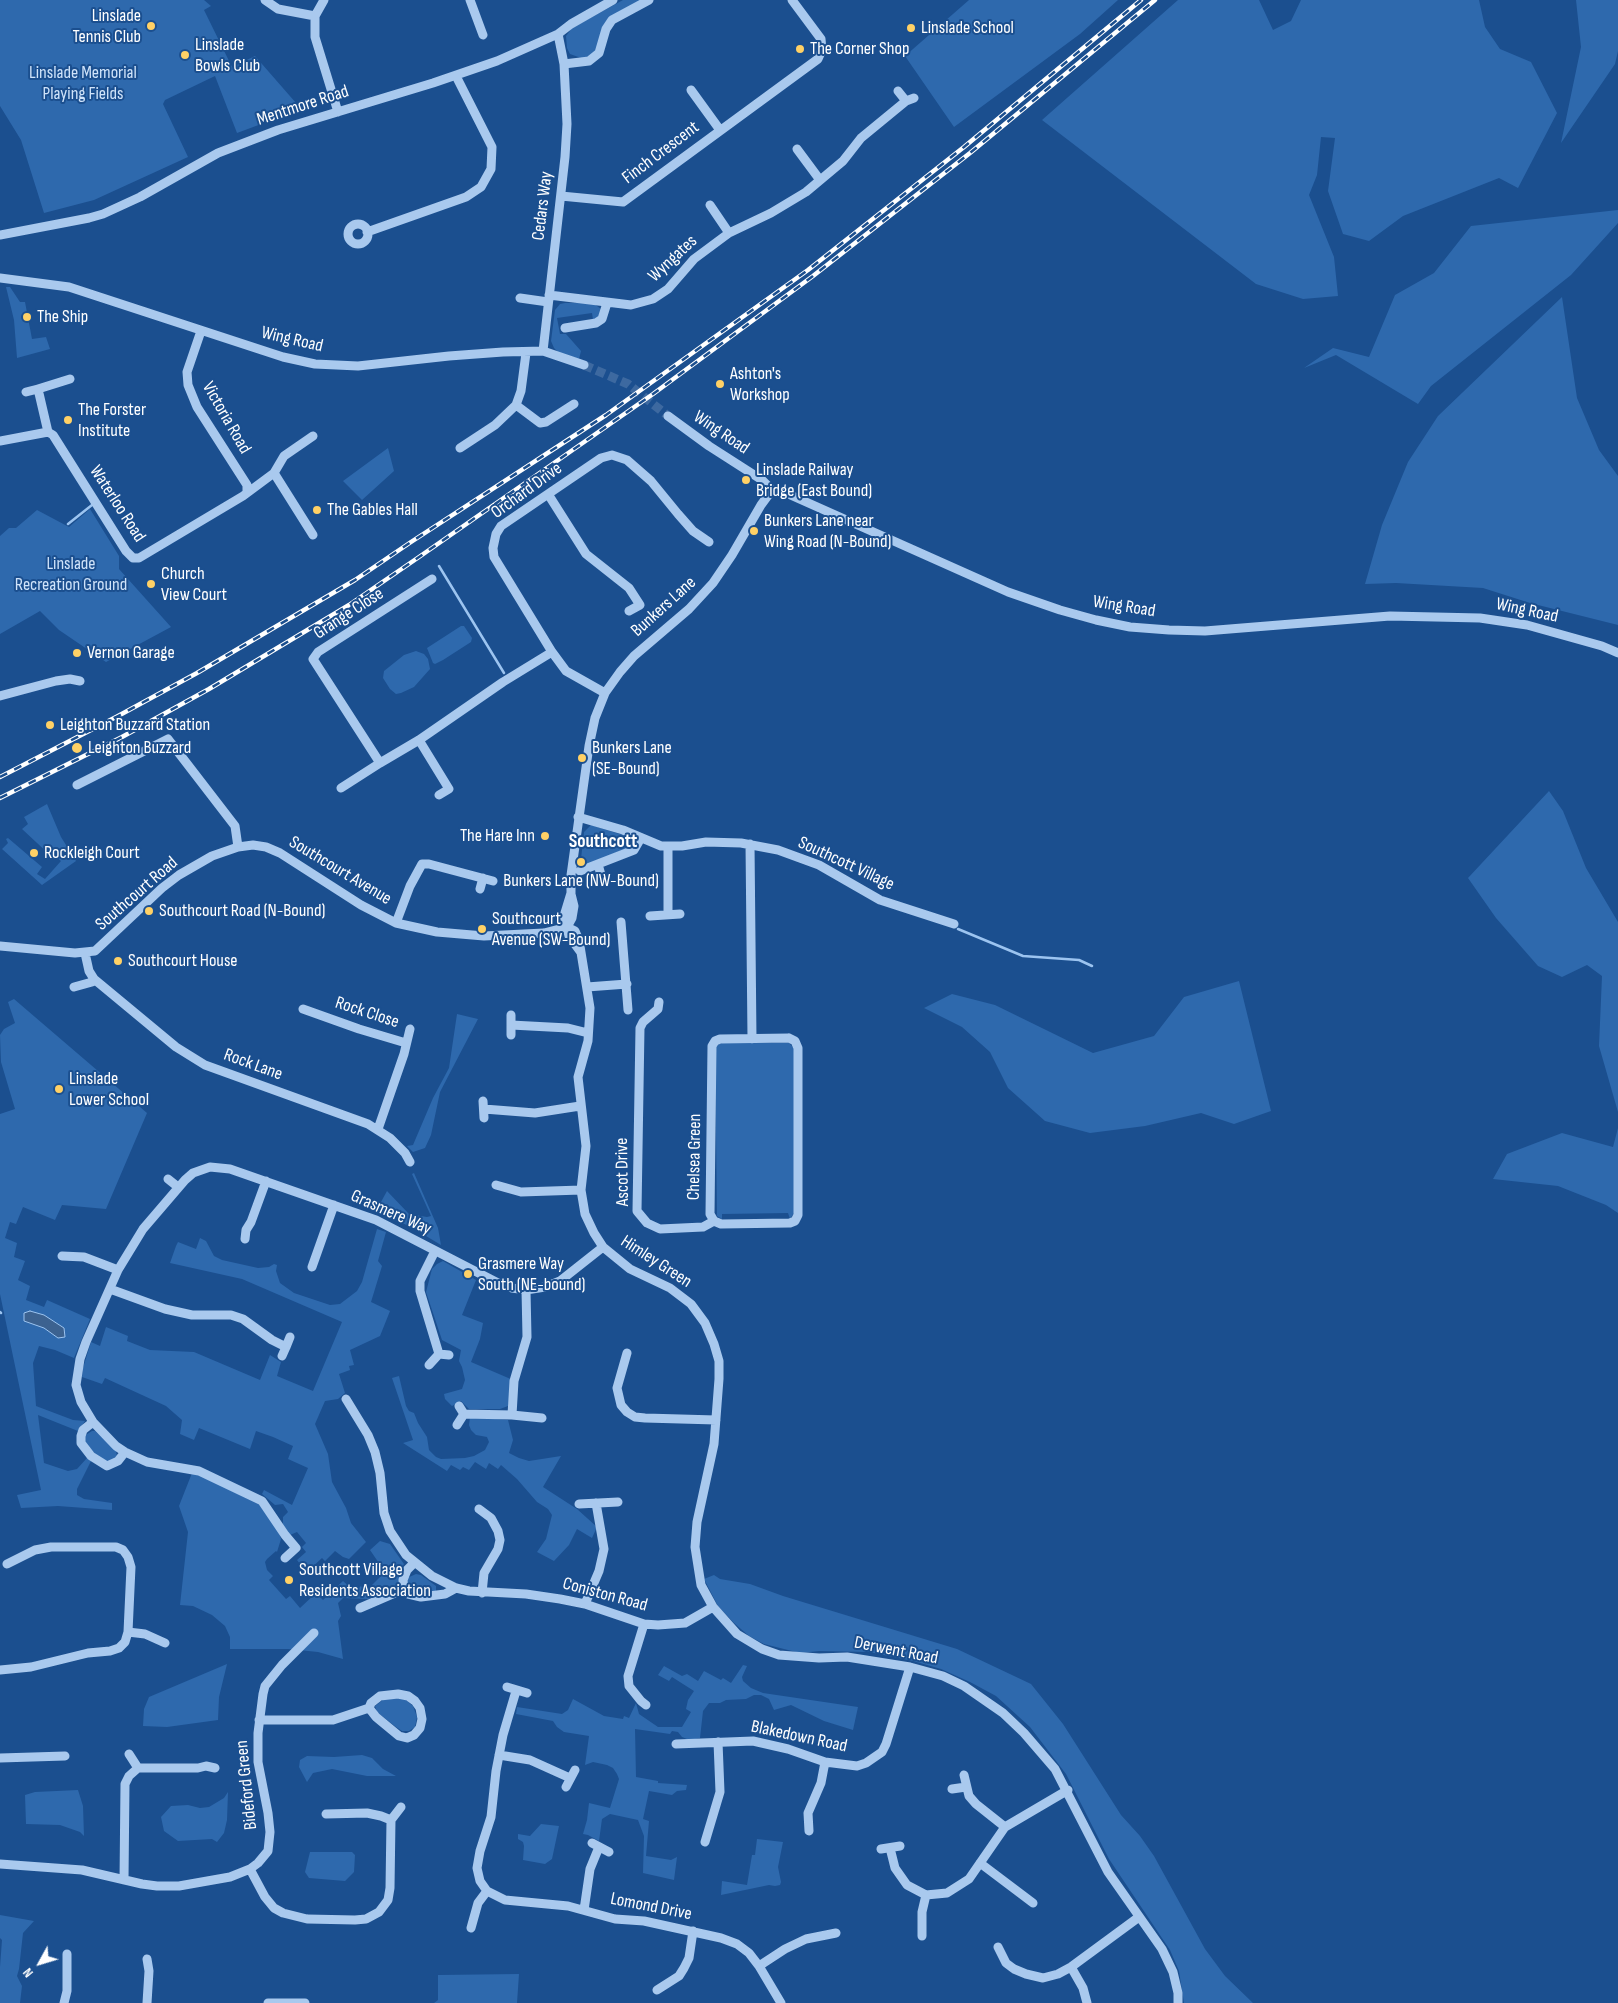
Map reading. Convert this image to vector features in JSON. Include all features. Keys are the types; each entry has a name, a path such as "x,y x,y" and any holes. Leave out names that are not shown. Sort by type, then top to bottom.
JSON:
{"street":[{"path":"265,0 278,9 316,16"},
{"path":"324,0 316,16 315,37 338,112"},
{"path":"470,0 483,35"},
{"name":"Mentmore Road","path":"0,235 103,214 140,197 218,153 267,134 456,76 496,61 558,34 571,24 613,0"},
{"path":"564,64 590,61 599,53 606,29 612,20 649,0"},
{"name":"Finch Crescent","path":"561,196 623,202 818,59 822,50 821,40 792,0"},
{"name":"Cedars Way","path":"543,351 561,196 567,124 564,64 558,34"},
{"path":"367,232 466,197 481,187 491,168 492,147 456,76"},
{"name":"Finch Crescent","path":"691,90 720,130"},
{"name":"Wyngates","path":"520,298 549,298 631,305 653,299 668,290 694,259 729,233 771,213 806,192 843,160 861,138 910,99 898,91"},
{"path":"797,149 820,180"},
{"path":"710,205 729,233"},
{"name":"Wing Road","path":"0,278 69,287 283,357 315,364 358,366 503,352 543,351 584,365"},
{"path":"565,328 596,323 602,319 607,303"},
{"name":"Victoria Road","path":"201,331 187,372 188,385 197,407 247,485 247,491"},
{"path":"460,448 495,425 516,405 521,391 526,352"},
{"path":"26,392 70,379"},
{"path":"0,441 48,432 38,389"},
{"path":"516,405 540,423 546,422 574,404"},
{"name":"Wing Road","path":"668,416 709,446 762,480 772,490 786,493 1008,592 1096,620 1130,626 1206,631 1390,616 1460,617 1527,625 1602,646 1618,653"},
{"name":"Waterloo Road","path":"48,432 54,435 132,558 139,558 149,553 243,496 247,491"},
{"path":"247,491 274,472 284,456 313,436"},
{"name":"Orchard Drive","path":"605,693 566,671 552,652 494,557 493,548 496,534 501,526 600,458 612,455 627,460 651,481 693,531 709,542"},
{"path":"274,472 313,535"},
{"name":"Bunkers Lane","path":"605,693 634,656 689,609 713,583 772,490"},
{"path":"548,494 586,554 629,588 640,605 630,611"},
{"name":"Grange Close","path":"380,763 313,658 318,652 432,578"},
{"path":"341,788 419,740 503,682 552,652"},
{"path":"0,696 56,681 70,679 80,681"},
{"path":"567,927 572,918 574,906 570,893 578,816 593,727 605,693"},
{"path":"77,785 168,739 235,826 238,847"},
{"path":"419,740 450,789 439,795"},
{"name":"Southcott Village","path":"578,816 668,847 706,842 750,844 778,850 819,865 880,900 954,924"},
{"path":"580,871 634,850 641,838"},
{"path":"750,844 752,1039"},
{"name":"Southcourt Avenue","path":"238,847 253,845 266,847 280,853 361,905 396,923 437,932 484,936 544,933 567,927"},
{"name":"Southcourt Road","path":"85,953 95,951 107,942 162,888 179,875 212,856 238,847"},
{"path":"668,847 668,914"},
{"path":"396,923 410,886 422,864 429,864 493,881"},
{"path":"598,864 602,879"},
{"path":"480,889 483,878"},
{"path":"650,916 680,914"},
{"path":"621,922 628,1010"},
{"name":"Himley Green","path":"567,927 569,936 581,951 590,1008 588,1033 578,1077 586,1146 581,1190 585,1214 603,1247 630,1269 670,1288 691,1304 706,1323 719,1361 716,1420 710,1466"},
{"path":"0,946 85,953"},
{"name":"Rock Lane","path":"85,953 89,971 94,979 176,1047 205,1065 349,1116 378,1129 405,1153 410,1162"},
{"path":"74,987 92,982 94,979"},
{"path":"587,987 627,984"},
{"name":"Ascot Drive","path":"659,1002 658,1009 643,1022 640,1028 637,1211 647,1223 660,1229 698,1228 714,1221"},
{"name":"Rock Close","path":"303,1008 320,1010 359,1029 406,1043"},
{"path":"511,1015 511,1030 568,1028 588,1033"},
{"name":"Rock Close","path":"378,1129 410,1029"},
{"name":"Chelsea Green","path":"711,1038 752,1039 798,1038 797,1224 721,1224 714,1221 710,1214 711,1038"},
{"path":"640,1047 650,1047"},
{"path":"484,1109 535,1113 580,1106"},
{"name":"Grasmere Way","path":"285,1558 296,1548 262,1501 200,1471 147,1462 125,1452 116,1446 93,1422 81,1402 76,1385 76,1375 86,1342 118,1270 143,1229 178,1188 194,1173 210,1167 230,1169 380,1222 498,1283 526,1290 545,1287 560,1281 573,1273 603,1247"},
{"path":"168,1179 178,1188"},
{"path":"245,1239 246,1230 251,1222 266,1181"},
{"path":"499,1188 531,1193 581,1190"},
{"name":"Grasmere Way","path":"316,1263 334,1206"},
{"name":"Grasmere Way","path":"435,1251 420,1281 420,1291 439,1354"},
{"path":"62,1256 84,1257 118,1270"},
{"path":"110,1289 165,1310 192,1315 233,1315 250,1323 272,1340 286,1347"},
{"path":"512,1415 516,1371 527,1337 526,1290"},
{"path":"282,1356 290,1337"},
{"path":"627,1353 616,1388 621,1405 627,1412 635,1417 645,1418 716,1420"},
{"path":"429,1365 439,1354 449,1354"},
{"name":"Coniston Road","path":"346,1399 360,1410 375,1452 380,1473 384,1514 390,1530 414,1563 432,1576 456,1588 482,1593 526,1594 585,1604 644,1624 685,1623 713,1607"},
{"path":"457,1425 462,1410 542,1418"},
{"path":"93,1422 83,1430 81,1436 81,1443 91,1456 107,1466 118,1461 125,1452"},
{"name":"Derwent Road","path":"710,1466 697,1522 695,1547 701,1585 721,1618 741,1637 762,1649 778,1655 819,1658 847,1657 910,1666 943,1676 964,1686 1003,1713 1024,1732 1055,1769 1068,1790 1108,1872 1162,1949 1173,1972 1178,1993 1178,2003"},
{"path":"579,1504 618,1502"},
{"path":"585,1604 599,1571 604,1549 596,1503"},
{"path":"479,1509 491,1518 498,1531 500,1540 498,1550 484,1573 482,1593"},
{"path":"0,1670 31,1667 110,1651 118,1648 124,1642 128,1632 131,1566 123,1550 116,1547 34,1550 7,1564"},
{"path":"360,1608 404,1589 403,1580 407,1570 414,1563"},
{"name":"Coniston Road","path":"404,1589 408,1594 421,1597 445,1594 456,1588"},
{"path":"644,1624 628,1676 630,1686 635,1695 646,1704"},
{"path":"128,1632 145,1634 165,1643"},
{"name":"Bideford Green","path":"0,1864 82,1870 157,1886 179,1886 230,1877 250,1869 268,1851 270,1832 258,1762 259,1720 265,1686 282,1665 314,1633"},
{"name":"Blakedown Road","path":"676,1744 753,1741 788,1749 825,1762 857,1766 866,1763 882,1752 891,1732 910,1666"},
{"path":"506,1688 526,1693"},
{"path":"471,1928 478,1903 487,1891 480,1881 477,1868 480,1851 491,1817 499,1754 516,1691"},
{"name":"Bideford Green","path":"398,1694 408,1696 415,1700 420,1708 422,1719 420,1728 414,1735 407,1738 399,1736 369,1708 371,1702 380,1696 398,1694"},
{"name":"Bideford Green","path":"259,1720 333,1720 369,1708"},
{"path":"705,1842 720,1792 718,1742"},
{"path":"0,1758 60,1753"},
{"path":"124,1880 126,1784 128,1776 138,1768 129,1754"},
{"path":"499,1754 530,1760 570,1778"},
{"path":"809,1831 808,1813 821,1783 825,1762"},
{"name":"Bideford Green","path":"138,1768 198,1768 206,1766 215,1768"},
{"path":"964,1775 969,1796 1005,1827"},
{"path":"952,1789 966,1787"},
{"path":"900,1846 885,1849 907,1885 926,1895 947,1894 969,1879 1005,1827 1068,1790"},
{"path":"336,1804 337,1814"},
{"path":"250,1869 265,1896 274,1908 283,1913 307,1919 366,1919 379,1912 388,1900 390,1888 391,1820 401,1807"},
{"path":"326,1814 367,1813 391,1820"},
{"path":"584,1910 595,1845 609,1852"},
{"path":"980,1864 1033,1903"},
{"name":"Lomond Drive","path":"487,1891 505,1900 568,1906 615,1919 644,1921 692,1931 737,1944 749,1953 760,1966 781,2003"},
{"path":"921,1936 922,1912 926,1895"},
{"path":"998,1947 1006,1963 1026,1974 1043,1978 1058,1974 1071,1967 1139,1917"},
{"path":"760,1966 820,1930 836,1933"},
{"path":"657,1990 679,1976 689,1958 692,1931"},
{"path":"147,1959 153,1970 147,2003"},
{"path":"64,1960 67,1991 64,2003"},
{"path":"1071,1967 1083,1988 1087,2003"},
{"path":"673,1980 679,1989"},
{"path":"268,2003 305,2003"}],"green space":[{"name":"Linslade Memorial Playing Fields","path":"0,0 204,0 211,6 204,10 232,67 255,56 296,103 299,110 237,133 215,76 165,100 163,104 188,157 94,200 44,213 21,140 0,106"},
{"path":"623,0 641,0 614,15 595,54 584,59 570,54 567,48 566,36 572,28"},
{"path":"969,0 1118,0 1080,34 954,127 905,56"},
{"path":"1178,0 1259,0 1273,30 1291,21 1301,0 1479,0 1485,27 1500,49 1531,62 1557,113 1518,188 1499,178 1403,216 1369,241 1343,234 1328,191 1335,138 1321,137 1317,175 1309,195 1334,257 1338,296 1303,299 1256,284 1042,120"},
{"path":"1576,0 1618,0 1618,51 1615,64 1561,143 1581,47"},
{"path":"1618,210 1618,223 1571,275 1431,386 1418,404 1336,355 1304,368 1333,348 1369,357 1395,295 1434,273 1471,226"},
{"path":"6,287 10,287 20,302 25,302 32,339 46,337 50,349 17,358 14,320"},
{"path":"1562,297 1577,398 1599,450 1618,476 1618,625 1530,603 1483,588 1396,583 1365,584 1382,525 1408,462 1438,416"},
{"path":"593,303 601,309 600,318 593,320 592,313 557,318 560,334 566,334 581,351 579,359 559,353 551,341 555,310 560,304"},
{"path":"388,448 394,471 362,500 343,481"},
{"name":"Linslade Recreation Ground","path":"90,509 119,556 119,569 171,627 106,662 59,630 40,611 0,634 0,536 9,528 16,528 37,510 69,527"},
{"path":"461,626 464,626 472,638 471,642 443,660 435,664 433,663 427,648"},
{"path":"416,651 424,654 428,659 430,669 414,687 396,694 390,689 383,678 384,671 404,655"},
{"path":"1549,791 1563,811 1586,868 1618,922 1618,1112 1599,1046 1602,976 1587,965 1562,977 1538,966 1496,918 1468,878"},
{"path":"47,804 61,837 76,861 42,885 2,849 8,843 6,839 8,838 42,867 37,874 45,879 61,861 53,854 51,856 22,829 28,824 24,817"},
{"path":"591,825 629,837 631,843 627,848 580,868 584,832"},
{"path":"1239,981 1271,1111 1234,1124 1201,1113 1145,1126 1090,1133 1045,1121 1008,1088 990,1052 962,1027 924,1008 952,994 995,1005 1093,1053 1154,1036 1184,997"},
{"name":"Linslade Lower School","path":"14,999 147,1113 106,1209 62,1205 55,1220 23,1207 16,1224 10,1222 5,1238 17,1243 14,1257 25,1261 18,1280 30,1286 26,1300 44,1307 47,1300 90,1319 74,1358 39,1346 33,1363 36,1406 73,1420 85,1421 78,1431 38,1415 44,1463 68,1471 77,1469 87,1458 91,1461 77,1489 77,1495 84,1499 112,1503 112,1510 58,1506 21,1508 17,1495 41,1490 0,1294 0,1114 15,1109 1,1062 0,1035 4,1029 15,1023 8,1002"},
{"path":"457,1014 478,1019 440,1092 431,1135 425,1148 413,1152 407,1146 413,1145 433,1098 449,1068"},
{"path":"722,1043 789,1043 794,1048 794,1213 790,1219 788,1213 722,1214 722,1219 717,1216 715,1049 717,1045"},
{"path":"1618,1128 1618,1213 1606,1205 1558,1186 1493,1179 1507,1154 1562,1133 1613,1147"},
{"path":"414,1173 438,1228 441,1245 411,1227 376,1211 387,1191 409,1214 431,1216 412,1174"},
{"path":"377,1229 386,1232 378,1261 382,1266 371,1302 390,1311 380,1336 350,1350 354,1365 349,1366 350,1370 339,1374 345,1393 338,1399 325,1401 315,1424 328,1454 332,1482 346,1508 351,1523 366,1542 349,1559 335,1551 325,1561 322,1558 308,1571 306,1569 308,1567 303,1561 300,1564 297,1560 306,1552 302,1547 306,1543 297,1532 290,1535 283,1525 283,1517 288,1512 283,1504 275,1505 262,1494 264,1490 292,1505 308,1468 288,1459 293,1446 256,1431 250,1449 199,1428 194,1440 180,1434 182,1420 166,1406 105,1378 102,1384 82,1377 83,1368 91,1342 100,1346 106,1327 128,1336 127,1341 150,1350 194,1352 260,1380 270,1355 281,1362 277,1376 313,1391 342,1322 242,1279 170,1263 176,1246 178,1242 196,1249 200,1238 206,1241 214,1256 222,1260 258,1268 277,1265 276,1271 280,1283 294,1293 330,1305 340,1304 357,1291 362,1282"},
{"path":"443,1261 476,1280 462,1315 483,1323 480,1339 471,1362 513,1380 508,1406 500,1409 469,1409 461,1401 452,1406 445,1399 444,1394 462,1389 465,1380 459,1361 461,1350 442,1340 426,1292 432,1269"},
{"path":"399,1376 406,1406 409,1411 414,1413 427,1437 429,1450 436,1457 441,1459 465,1458 485,1450 489,1442 487,1437 476,1435 471,1430 469,1425 470,1417 508,1420 513,1440 509,1453 519,1458 529,1461 561,1456 543,1487 577,1509 597,1527 592,1538 577,1529 569,1545 554,1561 537,1552 546,1539 552,1515 501,1465 498,1469 489,1463 486,1469 475,1462 469,1470 463,1467 460,1470 451,1465 447,1471 403,1443 413,1440 392,1378"},
{"path":"95,1431 116,1450 117,1457 107,1462 99,1458 85,1443 84,1436"},
{"path":"192,1473 203,1476 260,1505 279,1532 281,1539 277,1552 265,1562 267,1570 273,1576 269,1580 286,1599 290,1596 300,1608 316,1593 323,1600 343,1581 355,1592 361,1586 365,1592 385,1572 370,1550 380,1541 390,1544 404,1564 399,1572 399,1586 368,1599 343,1598 338,1603 341,1616 338,1621 343,1659 318,1652 288,1649 230,1649 230,1637 225,1626 212,1615 193,1606 180,1605 188,1532 179,1506"},
{"path":"416,1574 421,1575 436,1586 436,1591 414,1593 408,1591 407,1578"},
{"path":"714,1575 720,1579 750,1584 783,1596 957,1649 1031,1684 1063,1724 1121,1815 1140,1836 1154,1856 1205,1949 1225,1976 1253,2003 1184,2003 1179,1971 1170,1950 1109,1859 1066,1774 1030,1727 996,1696 941,1669 913,1661 869,1652 819,1651 800,1653 764,1644 749,1636 718,1606 704,1579"},
{"path":"227,1664 219,1697 218,1720 167,1727 143,1726 144,1709 149,1697"},
{"path":"743,1665 747,1666 742,1677 743,1681 751,1688 763,1693 858,1707 853,1730 824,1721 791,1705 774,1710 769,1699 761,1695 754,1695 746,1699 726,1700 720,1703 709,1703 703,1711 700,1738 687,1739 678,1732 672,1731 670,1734 635,1729 636,1777 658,1781 658,1783 687,1785 686,1790 677,1791 672,1795 649,1791 643,1819 649,1821 646,1856 671,1860 677,1857 674,1880 643,1873 644,1836 638,1820 610,1814 602,1819 599,1841 583,1834 589,1803 610,1808 619,1779 617,1774 613,1768 607,1765 593,1762 585,1765 589,1736 564,1732 553,1721 516,1714 517,1707 562,1714 568,1710 573,1699 604,1716 623,1719 624,1716 629,1718 636,1703 639,1714 658,1727 682,1727 691,1712 686,1709 688,1700 694,1691 672,1677 669,1681 658,1675 664,1666 682,1676 687,1674 698,1681 704,1671 731,1683"},
{"path":"400,1698 413,1706 417,1717 415,1727 409,1731 402,1731 396,1727 377,1712 375,1706 384,1699"},
{"path":"362,1755 372,1758 383,1769 396,1776 367,1776 332,1769 313,1773 307,1782 299,1767 300,1760 307,1756"},
{"path":"78,1790 83,1806 84,1836 80,1832 60,1825 26,1824 25,1795 35,1792"},
{"path":"228,1792 227,1820 224,1833 217,1842 212,1839 178,1841 164,1831 161,1817 171,1806 209,1807 224,1798"},
{"path":"541,1824 559,1826 552,1859 545,1864 523,1860 524,1846 523,1842 518,1839 518,1834 530,1836"},
{"path":"757,1839 783,1842 778,1867 780,1885 769,1885 721,1895 722,1881 747,1885"},
{"path":"310,1852 352,1852 355,1855 354,1872 345,1881 309,1878 305,1872"},
{"path":"0,1915 34,1921 23,1933 17,1976 22,1986 20,2003 0,2003 2,1940 0,1938"},
{"path":"519,1974 517,2003 434,2003 438,2000 438,1975"}],"shaded area":[{"path":"30,1311 44,1315 64,1328 65,1337 58,1338 44,1328 24,1321 24,1313"}],"waterway":[{"path":"68,524 92,505"},
{"path":"439,566 504,673"},
{"path":"958,929 1023,956 1079,960 1092,966"}],"tunnel":[{"path":"584,365 628,384 668,416"}],"railway":[{"path":"0,777 197,673 355,580 606,415 808,270 964,147 1141,0"},
{"path":"0,798 122,737 209,689 349,605 419,557 653,394 813,276 970,153 1155,0"}],"place":[{"name":"Linslade Tennis Club","path":"151,26"},
{"name":"Linslade School","path":"911,28"},
{"name":"The Corner Shop","path":"800,49"},
{"name":"Linslade Bowls Club","path":"185,55"},
{"name":"The Ship","path":"27,317"},
{"name":"Ashton's Workshop","path":"720,384"},
{"name":"The Forster Institute","path":"68,420"},
{"name":"Linslade Railway Bridge (East Bound)","path":"746,480"},
{"name":"The Gables Hall","path":"317,510"},
{"name":"Bunkers Lane near Wing Road (N-Bound)","path":"754,531"},
{"name":"Church View Court","path":"151,584"},
{"name":"Vernon Garage","path":"77,653"},
{"name":"Leighton Buzzard Station","path":"50,725"},
{"name":"Leighton Buzzard","path":"77,748"},
{"name":"Bunkers Lane (SE-Bound)","path":"582,758"},
{"name":"The Hare Inn","path":"545,836"},
{"name":"Rockleigh Court","path":"34,853"},
{"name":"Bunkers Lane (NW-Bound)","path":"581,862"},
{"name":"Southcourt Road (N-Bound)","path":"149,911"},
{"name":"Southcourt Avenue (SW-Bound)","path":"482,929"},
{"name":"Southcourt House","path":"118,961"},
{"name":"Linslade Lower School","path":"59,1089"},
{"name":"Grasmere Way South (NE-bound)","path":"468,1274"},
{"name":"Southcott Village Residents Association","path":"289,1580"}],"district":[{"name":"Southcott","path":"603,842"}]}
